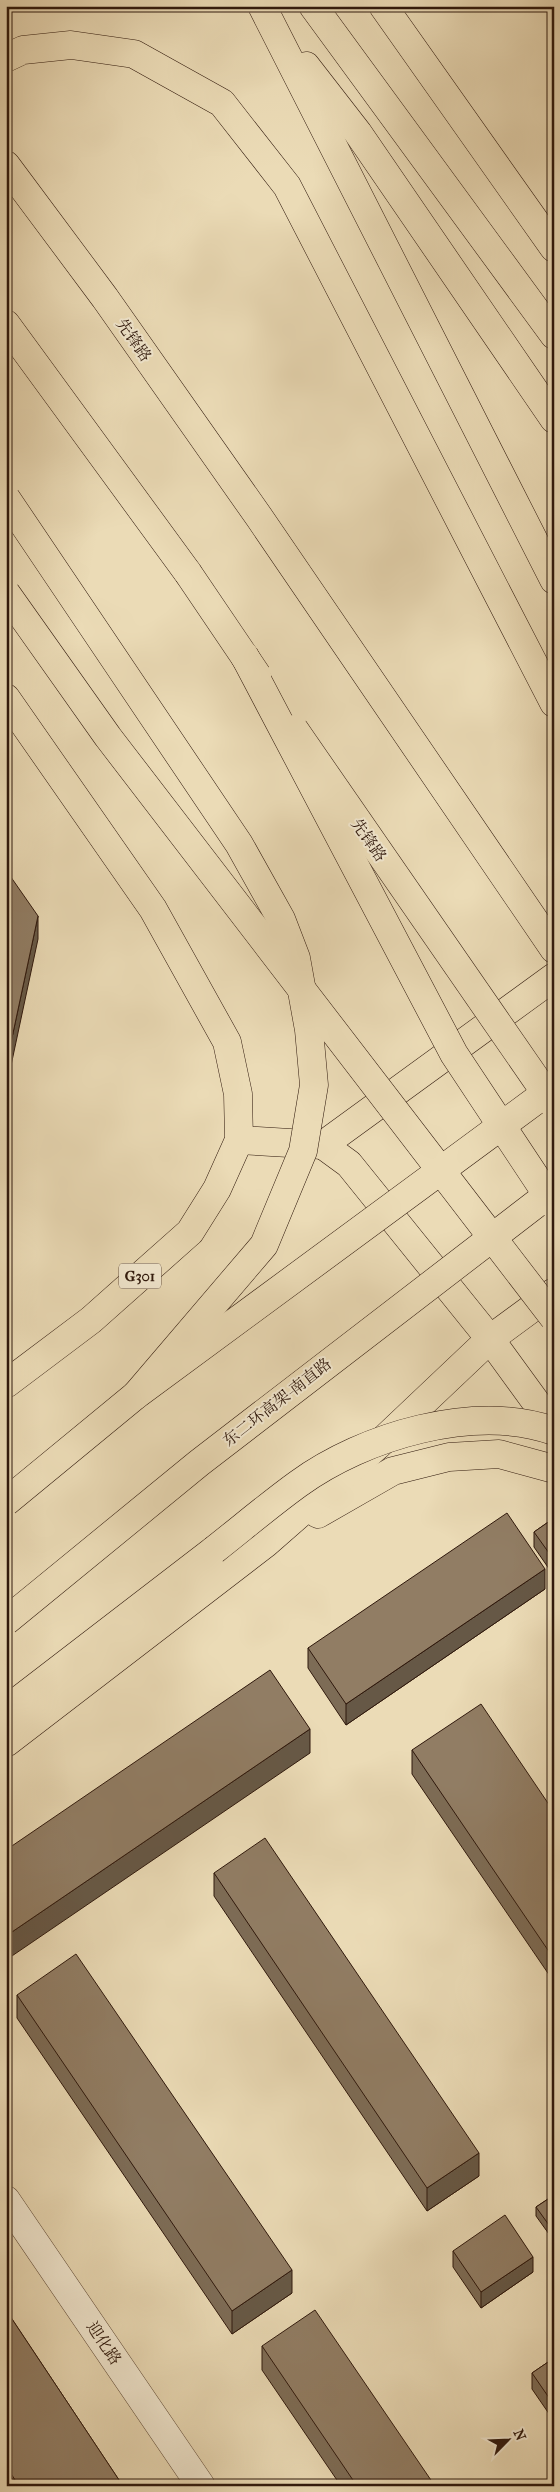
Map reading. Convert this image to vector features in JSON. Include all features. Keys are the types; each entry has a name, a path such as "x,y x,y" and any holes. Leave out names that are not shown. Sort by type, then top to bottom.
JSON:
{"main road":[{"path":"241,6 305,65 358,133 554,419"},
{"path":"262,6 554,580"},
{"path":"313,6 554,335"},
{"path":"383,6 554,248"},
{"path":"6,58 23,50 71,45 134,54 222,103 287,186 554,703"},
{"name":"先锋路","path":"6,165 104,298 259,517 554,948"},
{"name":"先锋路","path":"6,324 188,572 347,807 554,1104"},
{"path":"6,498 239,844 281,919 296,958 309,1030 314,1085 303,1151 264,1246 136,1394"},
{"path":"6,594 108,736 554,1318"},
{"path":"244,655 454,1054 554,1205"},
{"path":"6,698 152,909 227,1042 238,1094 239,1140 323,1145 349,1164 490,1339 554,1429"},
{"path":"323,1145 554,977"},
{"path":"6,1502 136,1394 554,1087"},
{"name":"G301","path":"6,1384 91,1320 190,1232 217,1189 239,1140"},
{"name":"东二环高架-南直路","path":"6,1621 199,1463 554,1190"},
{"path":"6,1743 265,1544 377,1446 490,1339 554,1292"},
{"path":"6,1710 298,1484 356,1451 404,1434 472,1421 502,1420 536,1424 554,1429"},
{"path":"265,1544 393,1471 449,1457 499,1454 554,1469"}],"street":[{"name":"迎化路","path":"6,2200 201,2486"}],"building":[{"path":"6,870 38,916 6,1066"},
{"path":"507,1513 545,1569 346,1704 308,1648"},
{"path":"554,1518 554,1560 534,1532"},
{"path":"270,1670 310,1729 6,1936 6,1850"},
{"path":"481,1704 554,1812 554,1959 412,1750"},
{"path":"265,1838 479,2153 427,2188 214,1873"},
{"path":"76,1954 292,2270 232,2311 17,1995"},
{"path":"554,2195 554,2232 536,2207"},
{"path":"505,2215 533,2257 481,2292 453,2251"},
{"path":"6,2310 123,2486 19,2486 6,2466"},
{"path":"315,2310 435,2486 357,2486 262,2346"},
{"path":"554,2358 554,2405 532,2373"}]}
